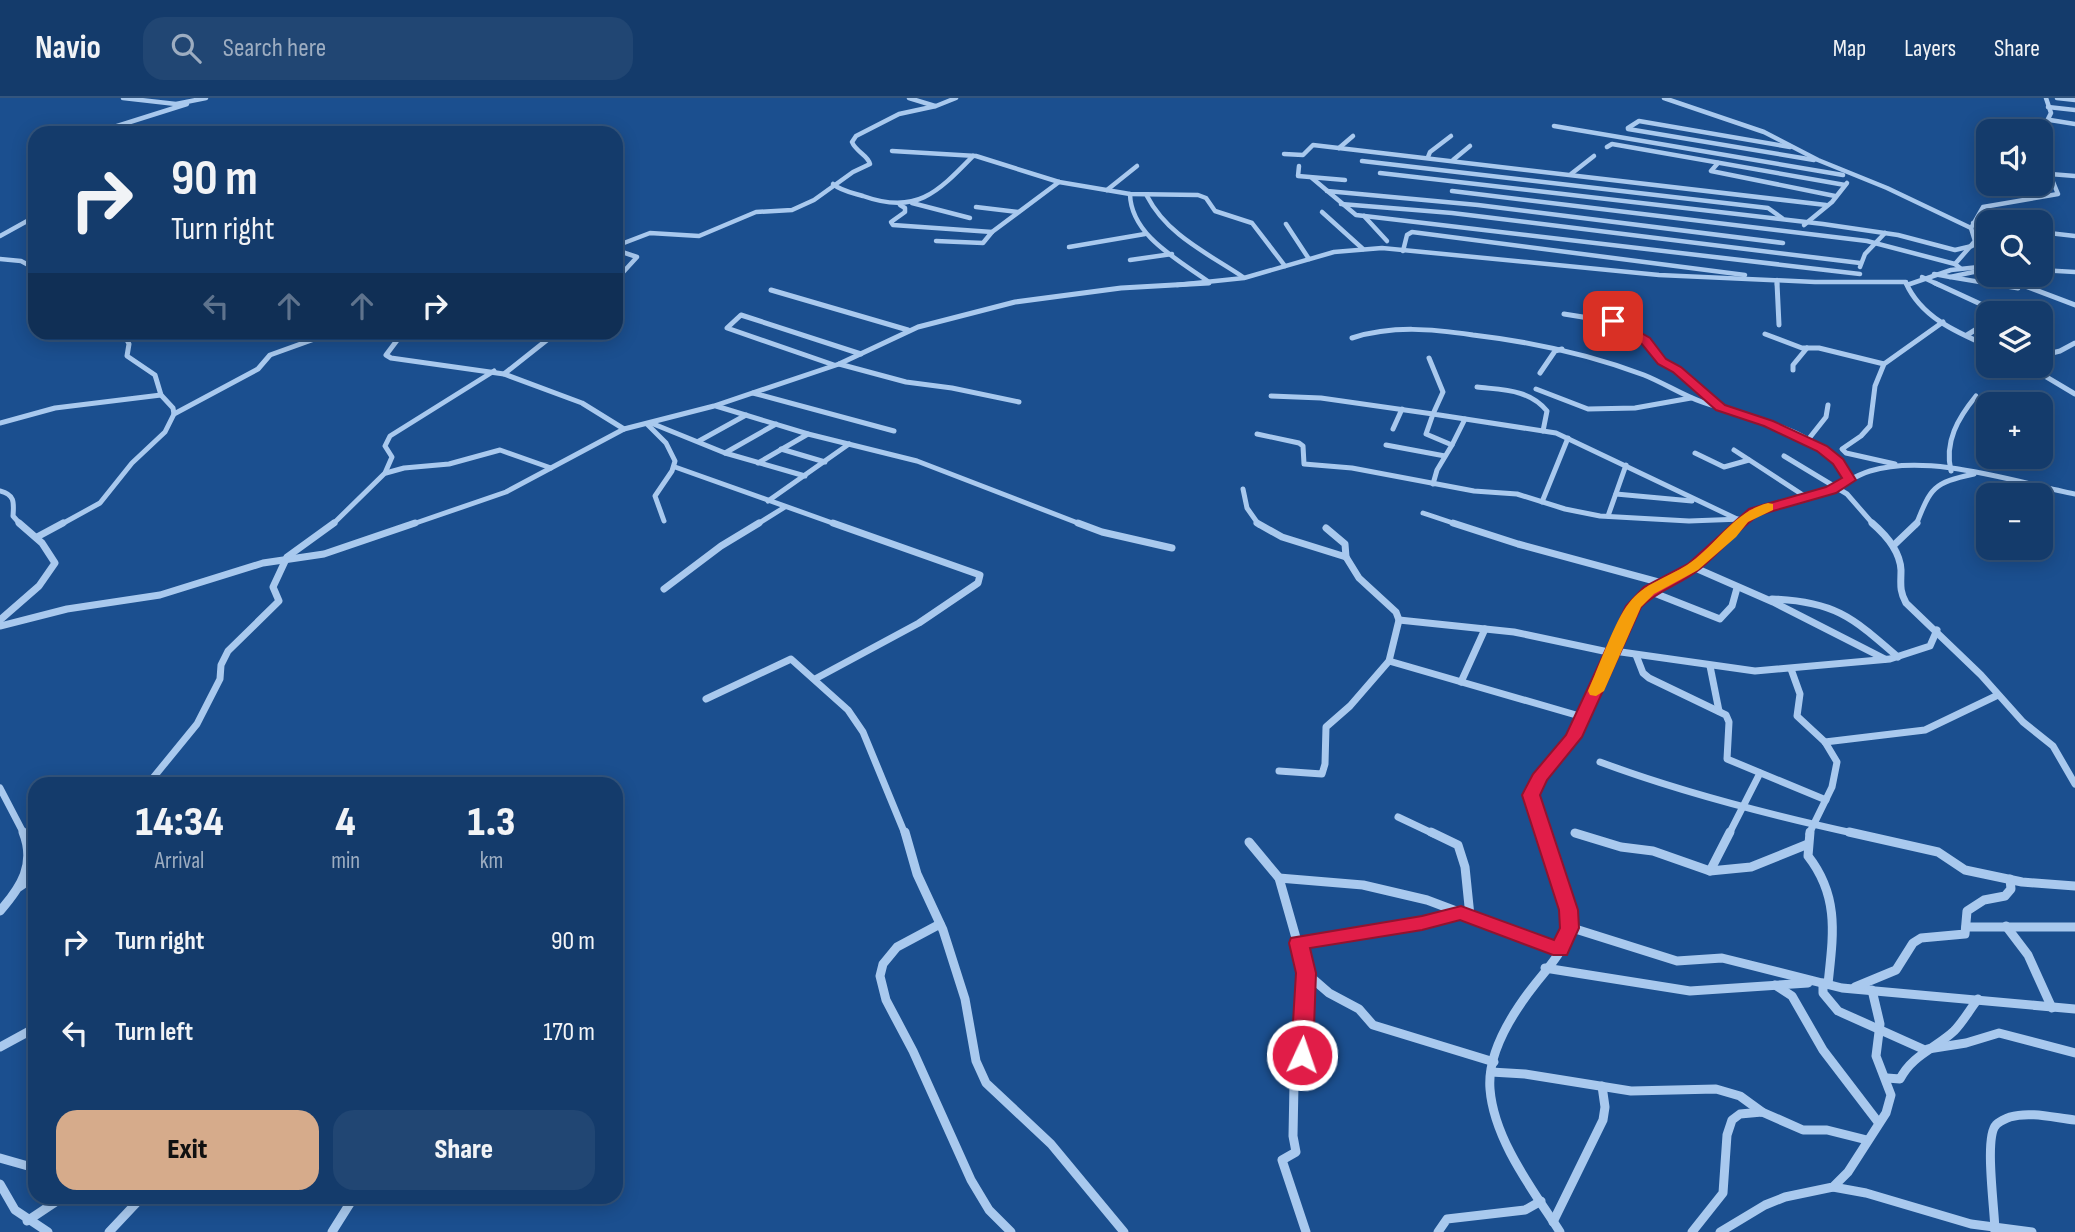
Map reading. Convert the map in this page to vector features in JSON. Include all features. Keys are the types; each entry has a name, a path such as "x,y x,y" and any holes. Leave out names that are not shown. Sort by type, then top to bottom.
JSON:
{"street":[{"path":"123,98 187,104"},
{"path":"117,126 206,98"},
{"path":"909,98 936,107"},
{"path":"623,245 650,233 699,236 756,212 792,210 814,200 833,184 870,164 870,160 856,153 853,147 852,142 856,136 899,114 936,107 956,98"},
{"path":"1664,98 1751,127 1854,176 1976,226"},
{"path":"2046,98 2052,113 2050,119"},
{"path":"2057,98 2075,100"},
{"path":"2048,107 2075,110"},
{"path":"2053,120 2075,124"},
{"path":"1620,137 1639,121 1796,148"},
{"path":"1554,126 1854,176"},
{"path":"1627,129 1818,160"},
{"path":"1640,133 1660,147 1664,154"},
{"path":"1339,148 1353,136"},
{"path":"1429,157 1427,155 1451,136"},
{"path":"1607,146 1612,144 1845,185"},
{"path":"1284,154 1303,155 1311,145 1572,173 1826,205"},
{"path":"1454,160 1470,146"},
{"path":"892,151 973,156 1059,181 1130,194 1203,196 1215,211 1252,223 1285,266"},
{"path":"900,205 912,202 951,177 973,156"},
{"path":"1523,210 1594,156"},
{"path":"1445,159 1450,163 1446,168 1451,170"},
{"path":"1362,161 1768,208 1791,222"},
{"path":"1718,163 1711,172 1807,188 1835,196"},
{"path":"1107,190 1137,166"},
{"path":"1298,166 1297,175 1345,180"},
{"path":"1380,173 1823,224 1885,233 1955,250 1972,246"},
{"path":"2053,174 2075,176"},
{"path":"1779,254 1783,243 1854,176"},
{"path":"1312,178 1351,214 1860,274"},
{"path":"936,241 980,244 1059,181"},
{"path":"833,184 838,188 905,208 905,212 891,222 893,225 992,232"},
{"path":"1326,191 1523,210 1783,243"},
{"path":"1452,191 1877,243 1957,266 1976,267"},
{"path":"1130,194 1130,206 1145,234 1210,283"},
{"path":"1147,196 1156,213 1169,228 1244,278"},
{"path":"1404,251 1407,235 1412,232 1766,279 1906,282 1957,266 1975,241 1972,226 1983,207 2051,196"},
{"path":"912,202 970,218"},
{"path":"1341,204 1452,213 1860,263"},
{"path":"976,207 1018,212"},
{"path":"1322,212 1363,249"},
{"path":"1363,215 1387,240"},
{"path":"0,236 28,221"},
{"path":"1286,224 1309,259"},
{"path":"1862,281 1860,263 1885,233"},
{"path":"2053,233 2075,236"},
{"path":"1069,247 1145,234"},
{"path":"0,626 67,609 160,596 263,563 324,554 469,507 506,492 624,429 714,406 837,364 908,330 1021,301 1056,299 1121,288 1210,283 1244,278 1309,259 1363,249 1640,274 1766,279"},
{"path":"623,251 637,257 623,272"},
{"path":"1130,260 1172,254"},
{"path":"0,259 28,264"},
{"path":"1950,277 1976,270"},
{"path":"2053,271 2075,272"},
{"path":"1934,274 2034,290"},
{"path":"1921,277 1976,302"},
{"path":"1777,280 1779,325"},
{"path":"1906,282 1910,293 1921,307 1976,340"},
{"path":"2026,287 2075,305"},
{"path":"771,290 908,330"},
{"path":"1564,314 1619,323 1646,341 1662,361 1677,369 1721,407"},
{"path":"861,354 741,315 727,328 837,364 906,382 1019,402"},
{"path":"1765,334 1807,348 1819,348 1884,364 1902,356 1924,334 1943,322"},
{"path":"1352,338 1381,328 1420,328 1538,343 1562,349 1641,374 1692,398 1768,423 1807,441 1839,461 1849,480"},
{"path":"1966,335 1976,329"},
{"path":"127,340 127,356 157,375 161,395 173,408 174,414"},
{"path":"37,537 100,503 132,463 165,432 174,414 258,369 270,355 312,340"},
{"path":"397,340 387,351 386,355 391,358 504,374 549,389 605,416 624,429"},
{"path":"504,374 547,340"},
{"path":"2053,352 2074,345"},
{"path":"1793,370 1793,365 1807,348"},
{"path":"1540,373 1555,351 1562,349"},
{"path":"1429,358 1443,392 1426,433 1452,444"},
{"path":"1884,364 1883,372 1876,383 1874,418 1870,430 1842,451 1899,465"},
{"path":"154,777 197,724 216,690 221,665 229,651 279,601 273,587 290,554 323,533 385,473 392,457 385,446 390,436 494,371"},
{"path":"2048,378 2075,394"},
{"path":"1477,387 1519,393 1538,400 1547,411 1543,431"},
{"path":"1536,389 1588,409 1635,408 1692,398"},
{"path":"753,393 894,431"},
{"path":"0,423 55,408 161,395"},
{"path":"1271,396 1321,398 1543,431 1568,438 1741,519"},
{"path":"1951,479 1951,439 1956,425 1976,396"},
{"path":"1807,441 1826,417 1828,405"},
{"path":"714,406 808,434 917,461 1102,532 1172,548"},
{"path":"1393,429 1402,409"},
{"path":"699,442 746,415"},
{"path":"1433,484 1465,419"},
{"path":"648,423 725,453 805,477"},
{"path":"648,423 669,447 675,467"},
{"path":"725,453 776,424"},
{"path":"758,463 808,434"},
{"path":"1257,434 1299,443 1303,446 1304,464 1352,468 1474,492 1517,494 1571,511 1608,516 1689,521 1741,519 1765,508 1837,487 1870,471 1899,465 1933,465 2075,494"},
{"path":"1542,502 1568,438"},
{"path":"768,501 849,444"},
{"path":"1386,445 1445,456"},
{"path":"781,449 825,462"},
{"path":"385,473 404,467 449,464 500,450 551,468"},
{"path":"1734,450 1806,497"},
{"path":"1695,453 1724,467 1749,460"},
{"path":"1784,456 1847,494 1894,545 1901,568 1899,590 1902,596 2023,722 2053,746 2075,784"},
{"path":"1608,516 1626,465"},
{"path":"675,467 981,575 978,583 919,623 815,679"},
{"path":"664,521 654,496 675,467"},
{"path":"1894,545 1915,527 1930,491 1951,479 1976,473"},
{"path":"1244,489 1244,503 1252,519 1265,530 1293,542 1326,548 1346,557"},
{"path":"0,491 10,494 14,500 13,516 37,537 55,563 39,586 0,620"},
{"path":"1616,494 1700,501"},
{"path":"664,589 721,547 785,507"},
{"path":"1423,513 1518,544 1662,583"},
{"path":"1560,1232 1517,1160 1495,1112 1490,1089 1493,1067 1503,1035 1515,1012 1560,950 1569,928 1569,910 1561,880 1531,795 1540,778 1573,737 1634,606 1649,591 1693,567 1731,534 1741,519"},
{"path":"1326,528 1345,544 1346,557 1359,578 1384,599 1399,620 1539,636 1613,652 1755,671 1898,657 1930,646 1937,630"},
{"path":"1693,567 1768,599 1886,659"},
{"path":"1649,591 1720,620 1732,606 1737,588"},
{"path":"1768,599 1788,600 1839,611 1853,619 1898,657"},
{"path":"1279,771 1312,776 1322,774 1325,764 1326,727 1350,706 1389,661 1399,620"},
{"path":"1461,682 1485,629"},
{"path":"1636,655 1643,673 1649,678 1719,711 1728,719 1727,759 1826,800"},
{"path":"706,699 791,659 858,722 882,783 903,826 918,874 940,924 965,999 976,1061 986,1083 1051,1144 1124,1232"},
{"path":"1389,661 1583,718"},
{"path":"1710,666 1719,711"},
{"path":"1791,669 1800,694 1797,716 1825,742 1837,764 1832,787 1813,825 1808,844 1808,856 1823,875 1834,925 1823,993 1838,1010 1927,1050 1966,1043 1998,1033 2075,1053"},
{"path":"1825,742 1926,730 1998,695"},
{"path":"1600,762 1640,777 1813,825 1926,849 1947,856 1961,869 2010,879 2075,886"},
{"path":"1710,871 1760,773"},
{"path":"0,788 28,842"},
{"path":"1398,817 1458,845 1465,867 1466,915"},
{"path":"1574,833 1601,842 1653,851 1710,871 1751,867 1808,844"},
{"path":"1249,842 1279,878 1306,973 1302,1055 1306,1072 1294,1084 1293,1136 1296,1152 1282,1160 1287,1178 1301,1206 1306,1232"},
{"path":"19,888 28,864"},
{"path":"1279,878 1363,885 1427,900 1560,950"},
{"path":"1851,988 1896,970 1913,943 1921,938 1963,935 1968,911 1984,900 2005,896 2011,892 2010,879"},
{"path":"0,911 28,881"},
{"path":"1298,943 1466,915"},
{"path":"940,924 897,947 883,964 880,976 886,1000 913,1051 971,1180 989,1210 1011,1232"},
{"path":"2006,926 2028,955 2052,1008"},
{"path":"1966,927 2075,927"},
{"path":"1569,928 1678,961 1722,958 1851,988 2075,1009"},
{"path":"1545,968 1665,989 1720,991 1774,984 1823,983"},
{"path":"1306,973 1329,993 1359,1009 1373,1025 1493,1067 1631,1091 1716,1089 1740,1096 1762,1112 1803,1130 1827,1130 1867,1140"},
{"path":"1774,984 1792,996 1823,1050 1878,1122"},
{"path":"1833,1187 1848,1172 1891,1103 1891,1086 1879,1069 1875,1053 1880,1014 1872,990"},
{"path":"1887,1078 1900,1079 1909,1065 1954,1031 1978,999"},
{"path":"0,1047 28,1032"},
{"path":"1553,1222 1603,1120 1605,1107 1602,1086"},
{"path":"1692,1232 1719,1200 1726,1187 1724,1163 1727,1135 1732,1120 1746,1112 1762,1112"},
{"path":"1995,1230 1989,1157 1989,1131 1992,1125 2000,1119 2022,1114 2075,1120"},
{"path":"0,1158 28,1165"},
{"path":"0,1184 15,1210 27,1221 48,1232"},
{"path":"1720,1232 1775,1201 1833,1187 1866,1191 1905,1206 1995,1230 2032,1232"},
{"path":"1438,1232 1447,1219 1525,1210 1541,1201"},
{"path":"27,1221 53,1204"},
{"path":"109,1232 135,1204"},
{"path":"332,1232 350,1204"}],"slow traffic":[{"path":"1596,691 1634,606 1649,591 1693,567 1710,554 1743,519 1768,507"}],"route":[{"path":"1302,1055 1306,973 1298,943 1422,923 1461,913 1560,950 1569,928 1569,910 1531,795 1540,778 1550,769 1573,737 1634,606 1649,591 1693,567 1710,554 1743,519 1754,512 1831,490 1849,480 1839,461 1822,449 1768,423 1721,407 1698,390 1677,369 1662,361 1646,341 1613,321"}]}
